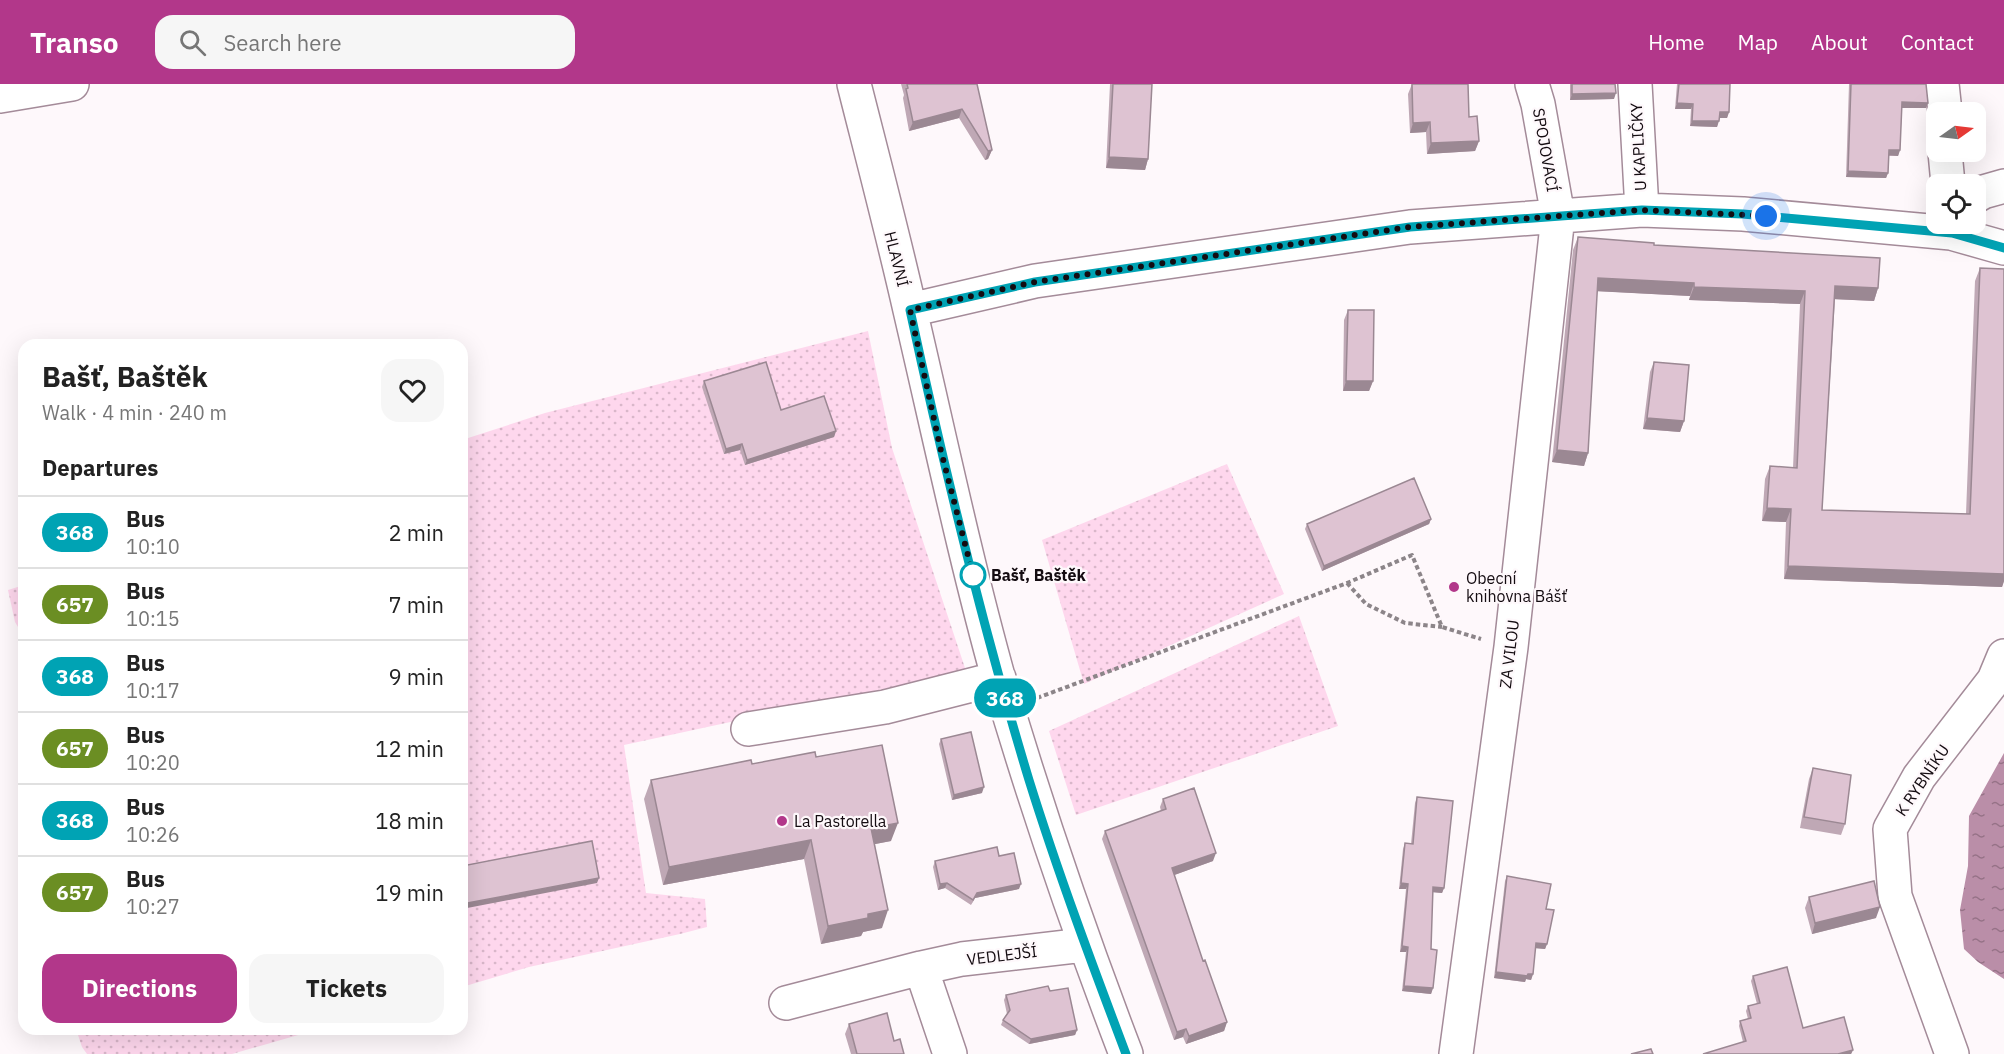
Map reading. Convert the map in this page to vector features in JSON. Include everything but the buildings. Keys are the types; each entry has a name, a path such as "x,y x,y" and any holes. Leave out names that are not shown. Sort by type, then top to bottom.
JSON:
{"street":[{"path":"0,96 72,84"},
{"name":"HLAVNÍ","path":"854,84 910,310 941,451 1004,694 1030,782 1084,945 1126,1054"},
{"name":"SPOJOVACÍ","path":"1532,84 1538,104 1558,216"},
{"name":"U KAPLIČKY","path":"1635,84 1642,210"},
{"path":"1942,84 1944,102"},
{"path":"1986,191 2004,186"},
{"path":"910,310 1035,282 1410,227 1642,210 1926,225"},
{"name":"ZA VILOU","path":"1456,1054 1511,647 1558,216"},
{"path":"1970,234 2004,248"},
{"name":"K RYBNÍKU","path":"1952,1054 1895,896 1890,829 1919,777 1994,680 2004,656"},
{"path":"748,729 885,707 1004,694"},
{"name":"VEDLEJŠÍ","path":"786,1003 962,959 1084,945"},
{"path":"921,968 950,1054"}],"path":[{"path":"1004,694 1347,583 1412,555 1442,627"},
{"path":"1347,583 1366,604 1405,623 1442,627 1511,647"}],"shaded area":[{"path":"868,331 892,448 966,671 624,745 646,893 705,899 707,927 529,967 468,985 468,438 545,413"},
{"path":"1227,464 1284,594 1084,684 1042,540"},
{"path":"18,587 18,627 15,622 8,590"},
{"path":"1299,616 1338,726 1076,815 1049,731"},
{"path":"78,1035 298,1035 232,1054 87,1054"}],"water":[{"path":"2004,753 2004,979 1978,962 1964,949 1960,910 1968,866 1969,816"}],"bus line":[{"name":"368","path":"1126,1054 1084,945 1030,782 999,678 941,451 910,310 1035,282 1410,227 1642,210 1743,214 1952,233 2004,248"}],"place":[{"name":"Bašť, Baštěk","path":"973,575"},
{"name":"Obecní knihovna Bášť","path":"1454,587"},
{"name":"La Pastorella","path":"782,821"}],"route":[{"path":"973,575 941,451 910,310 1035,282 1410,227 1642,210 1766,216"}]}
